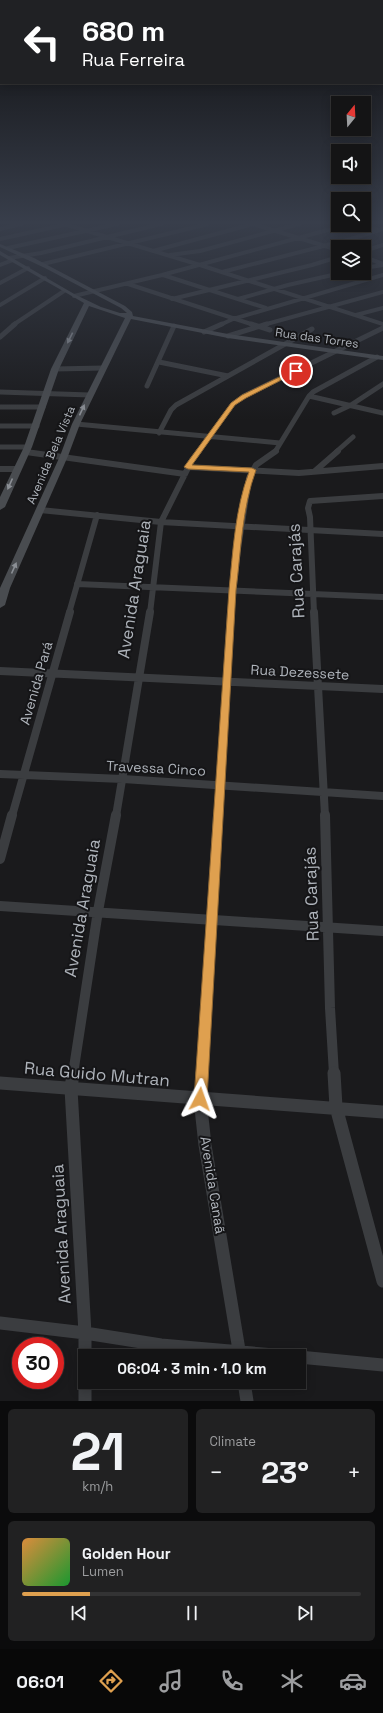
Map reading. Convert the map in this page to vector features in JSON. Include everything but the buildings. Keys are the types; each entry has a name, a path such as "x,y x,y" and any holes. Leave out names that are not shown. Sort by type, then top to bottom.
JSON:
{"street":[{"path":"0,305 26,289"},
{"path":"89,289 123,307 130,313 129,317"},
{"path":"74,296 105,289"},
{"path":"144,289 270,330"},
{"path":"238,299 272,289"},
{"path":"274,289 383,324"},
{"path":"204,332 233,318 331,289"},
{"path":"172,299 210,290 267,308"},
{"path":"0,337 13,325 64,291"},
{"name":"Rua das Torres","path":"64,291 87,304 129,317 228,336 380,358"},
{"path":"228,336 383,292"},
{"path":"0,505 27,449 56,369 87,304"},
{"path":"355,315 383,308"},
{"name":"Avenida Bela Vista","path":"0,603 5,588 64,456 76,424 102,368 129,317"},
{"path":"147,386 174,326"},
{"name":"Avenida Araguaia","path":"85,1401 85,1333 71,1089 98,911 123,779 138,677 154,588 161,522 186,470 208,437 233,404 244,396 383,328"},
{"path":"159,433 171,410 176,405 312,329"},
{"path":"252,470 257,463 277,451 280,443 313,392 380,358"},
{"path":"159,362 228,376"},
{"path":"56,369 102,368"},
{"path":"334,413 351,405 383,384"},
{"path":"0,392 90,395"},
{"path":"309,396 383,413"},
{"path":"0,407 42,407"},
{"path":"76,424 159,433 280,443"},
{"path":"0,426 36,426"},
{"path":"315,471 353,437"},
{"path":"0,447 27,449 64,456 186,470 252,470 277,472 383,466"},
{"path":"0,469 17,469"},
{"name":"Avenida Canaã","path":"239,1349 205,1145 200,1099 213,920 228,681 232,590 240,527 248,483 252,470"},
{"name":"Rua Carajás","path":"383,496 310,501 308,508 310,517 310,543 324,792 330,1008 336,1107 383,1281"},
{"path":"40,510 161,522 383,534"},
{"name":"Avenida Pará","path":"0,859 76,584 97,516"},
{"path":"76,584 383,598"},
{"name":"Rua Dezessete","path":"0,671 383,689"},
{"name":"Travessa Cinco","path":"0,774 123,779 383,796"},
{"path":"0,906 98,911 383,931"},
{"name":"Rua Guido Mutran","path":"0,1083 200,1099 336,1107 383,1112"},
{"path":"0,1323 85,1333 196,1349"},
{"path":"306,1358 383,1364"},
{"path":"245,1389 247,1401"}],"route":[{"path":"200,1099 214,905 231,631 232,590 240,527 248,483 252,470 188,467 233,404 244,396 296,371"}]}
